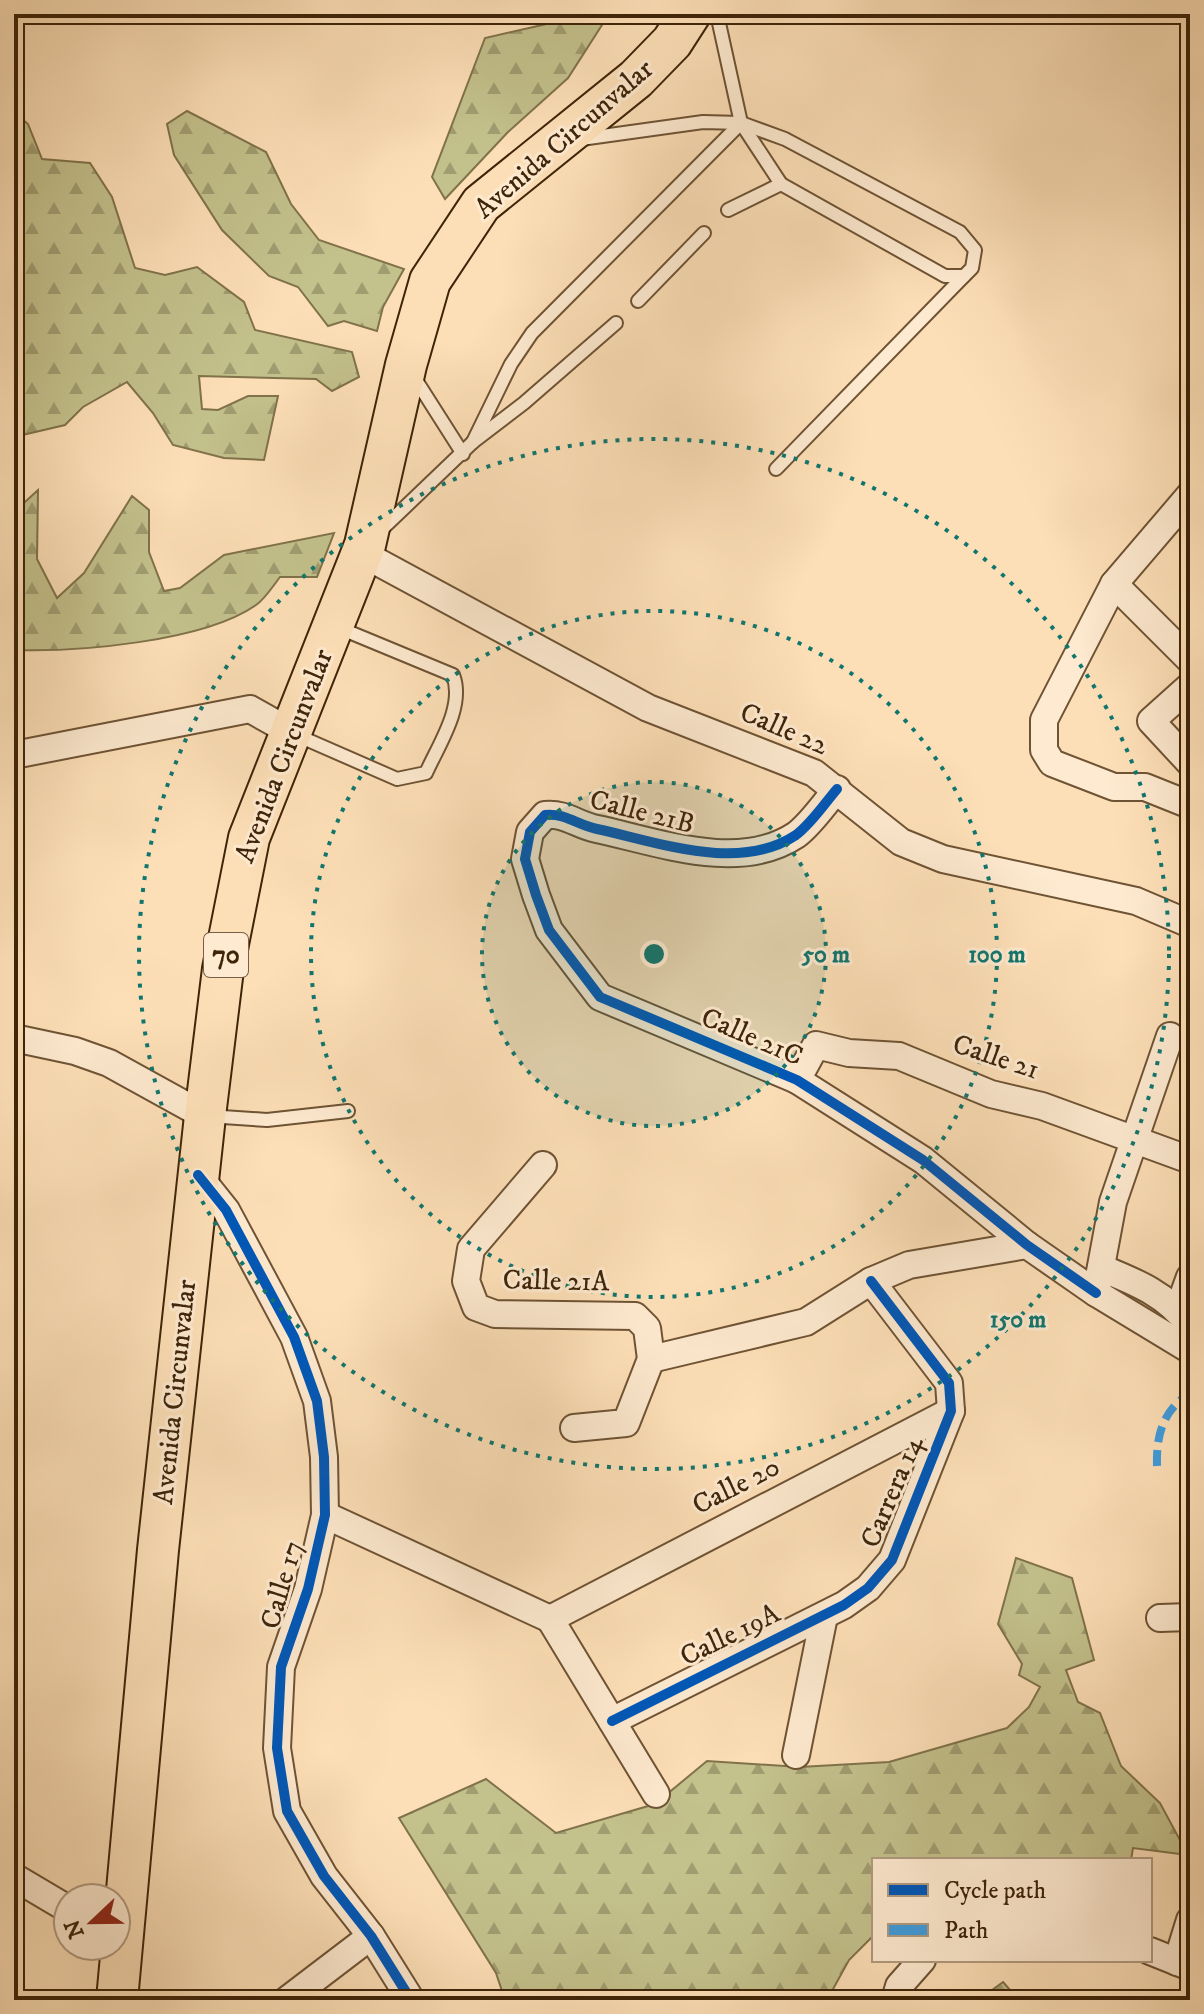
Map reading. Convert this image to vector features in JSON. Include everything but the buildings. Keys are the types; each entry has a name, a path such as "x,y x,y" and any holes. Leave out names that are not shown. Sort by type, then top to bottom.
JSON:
{"main road":[{"name":"Avenida Circunvalar","path":"125,1882 205,1116 240,873 249,838 364,549 406,365 430,281 481,204 636,79 672,42 690,14"},
{"name":"Avenida Circunvalar","path":"117,2000 118,1962"}],"street":[{"path":"1190,495 1114,584 1044,720 1044,750 1052,763 1114,787 1145,787 1190,805"},
{"name":"Calle 22","path":"364,549 648,708 814,773 901,842 943,859 1136,901 1190,924"},
{"path":"1114,584 1190,660"},
{"path":"1190,686 1151,721 1190,763"},
{"path":"14,755 250,709 291,732"},
{"name":"Calle 21B","path":"530,832 545,815 561,814 586,827 716,856 750,852 796,835 837,789"},
{"name":"Calle 21C","path":"530,832 525,859 549,930 600,997 797,1080 923,1160 1027,1245 1099,1281"},
{"path":"1099,1281 1106,1226 1170,1036"},
{"path":"14,1038 75,1051 109,1063 205,1116"},
{"name":"Calle 21","path":"797,1080 816,1045 849,1053 899,1056 991,1094 1042,1106 1133,1142 1190,1160"},
{"name":"Calle 21A","path":"543,1165 471,1249 466,1281 476,1307 495,1314 635,1316 647,1328 651,1359"},
{"name":"Calle 17","path":"198,1175 226,1210 294,1337 317,1401 324,1457 325,1515 308,1589 281,1667 277,1748 287,1811 301,1841 371,1936 400,1996"},
{"path":"574,1428 626,1423 651,1359 806,1322 871,1281 909,1265 1027,1245"},
{"path":"1184,1318 1190,1277"},
{"path":"871,1281 949,1383 951,1411"},
{"path":"1099,1281 1154,1291 1184,1318"},
{"path":"1099,1281 1190,1350"},
{"name":"Carrera 14","path":"868,1588 892,1560 951,1411"},
{"name":"Calle 20","path":"550,1619 951,1411"},
{"path":"325,1515 550,1619 656,1794"},
{"name":"Calle 19A","path":"612,1721 824,1616 868,1588"},
{"path":"796,1755 824,1616"},
{"path":"1160,1618 1190,1617"},
{"path":"14,1877 52,1900"},
{"path":"1152,1952 1184,1964 1190,1920"},
{"path":"287,2000 371,1936"},
{"path":"895,2000 899,1986 920,1962"}],"lane":[{"path":"717,14 741,123 781,184 945,276 964,276"},
{"path":"560,141 703,122 741,123 785,139 960,232 975,250 972,268 776,469"},
{"path":"473,442 511,364 532,333 741,123"},
{"path":"728,210 781,184"},
{"path":"638,301 704,233"},
{"path":"364,549 473,442 524,403 616,323"},
{"path":"406,365 463,454"},
{"path":"291,732 397,779 414,778 426,773 456,702 458,688 453,675 334,626"},
{"path":"205,1116 267,1120 348,1111"}],"green space":[{"path":"565,14 609,14 568,78 508,132 445,199 432,177 485,38 551,23"},
{"path":"187,111 266,152 291,204 319,240 404,269 383,307 377,331 344,321 328,326 298,287 269,276 222,230 174,155 167,124"},
{"path":"15,113 28,124 42,159 90,163 112,197 135,268 165,275 197,267 244,302 255,330 352,352 359,377 332,391 316,379 199,376 202,409 218,410 248,396 278,396 264,460 224,458 173,445 153,413 127,382 83,407 65,425 14,437 14,366 22,352 14,342"},
{"path":"38,490 37,559 57,598 84,573 132,496 149,510 149,552 164,591 180,588 224,555 334,533 317,577 280,577 266,596 233,618 205,628 139,642 71,649 14,650 14,512"},
{"path":"1016,1558 1072,1578 1094,1660 1066,1670 1078,1702 1100,1713 1121,1766 1160,1803 1188,1855 1133,1848 1131,1858 872,1858 872,1937 849,1960 827,2000 505,2000 496,1973 399,1818 486,1779 556,1833 655,1804 707,1761 800,1767 889,1762 1007,1728 1029,1707 1040,1687 1019,1675 1022,1664 998,1624"},
{"path":"1003,1982 1017,1998 1061,1993 1085,2000 985,2000 984,1996"}],"marked path":[{"path":"1157,1466 1158,1444 1167,1415 1190,1393"}],"cycle path":[{"path":"837,789 796,835 774,846 749,852 724,853 672,847 590,827 559,816 545,815 530,832 525,859 549,930 600,997 797,1080 923,1160 1027,1245 1096,1293"},
{"path":"198,1175 226,1210 294,1337 317,1401 324,1457 325,1515 308,1589 281,1667 277,1748 287,1811 324,1876 371,1936 411,2000"},
{"path":"612,1721 844,1605 868,1588 892,1560 951,1411 949,1383 871,1281"}]}
